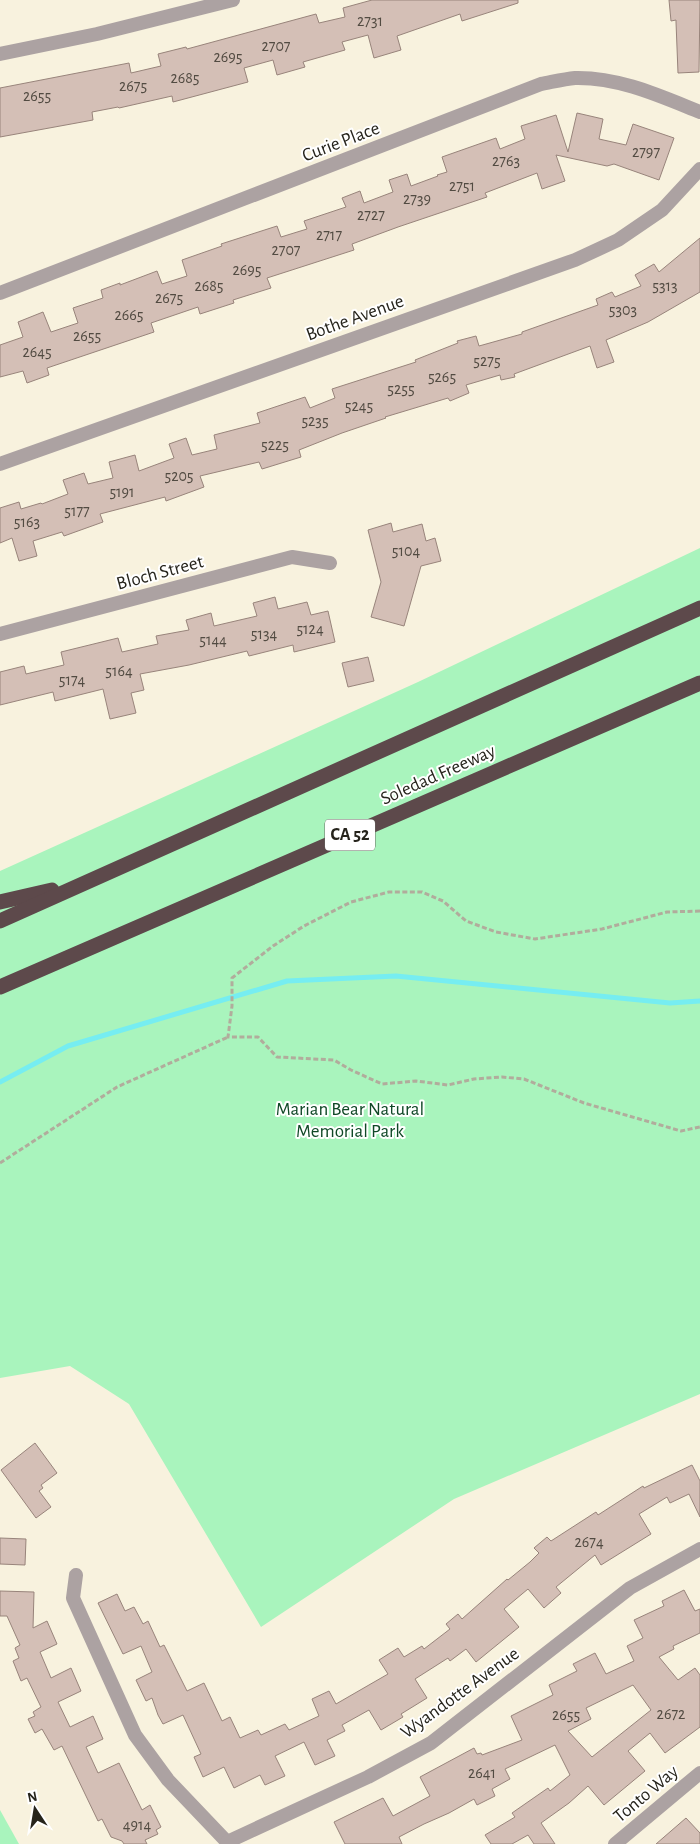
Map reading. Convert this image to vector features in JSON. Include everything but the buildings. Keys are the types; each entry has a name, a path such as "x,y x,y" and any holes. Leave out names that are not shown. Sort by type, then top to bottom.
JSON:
{"highway":[{"path":"0,921 700,608"},
{"name":"Soledad Freeway","path":"0,987 700,683"},
{"path":"0,902 85,883"}],"street":[{"path":"0,54 97,34 233,0"},
{"name":"Curie Place","path":"0,293 541,84 574,78 605,80 645,90 700,112"},
{"name":"Bothe Avenue","path":"0,464 575,260 618,240 662,210 700,169"},
{"name":"Bloch Street","path":"0,634 292,558 330,564"},
{"name":"Wyandotte Avenue","path":"228,1843 368,1777 431,1743 630,1588 700,1549"},
{"path":"76,1575 73,1598 135,1735 168,1780 228,1843"},
{"name":"Tonto Way","path":"615,1844 700,1773"}],"path":[{"path":"228,1037 232,1006 232,978 273,946 304,926 351,902 389,892 422,892 443,901 466,921 496,932 535,939 602,928 667,912 700,911"},
{"path":"0,1163 117,1087 228,1037 258,1037 278,1057 334,1060 382,1084 416,1081 448,1084 474,1079 502,1077 524,1079 584,1103 681,1131 700,1127"}],"green space":[{"name":"Marian Bear Natural Memorial Park","path":"700,548 700,1394 454,1499 261,1627 129,1404 70,1366 0,1378 0,871 418,682"},
{"path":"0,1810 19,1844 0,1844"}],"waterway":[{"path":"0,1082 68,1046 287,981 396,976 670,1003 700,1001"}]}
